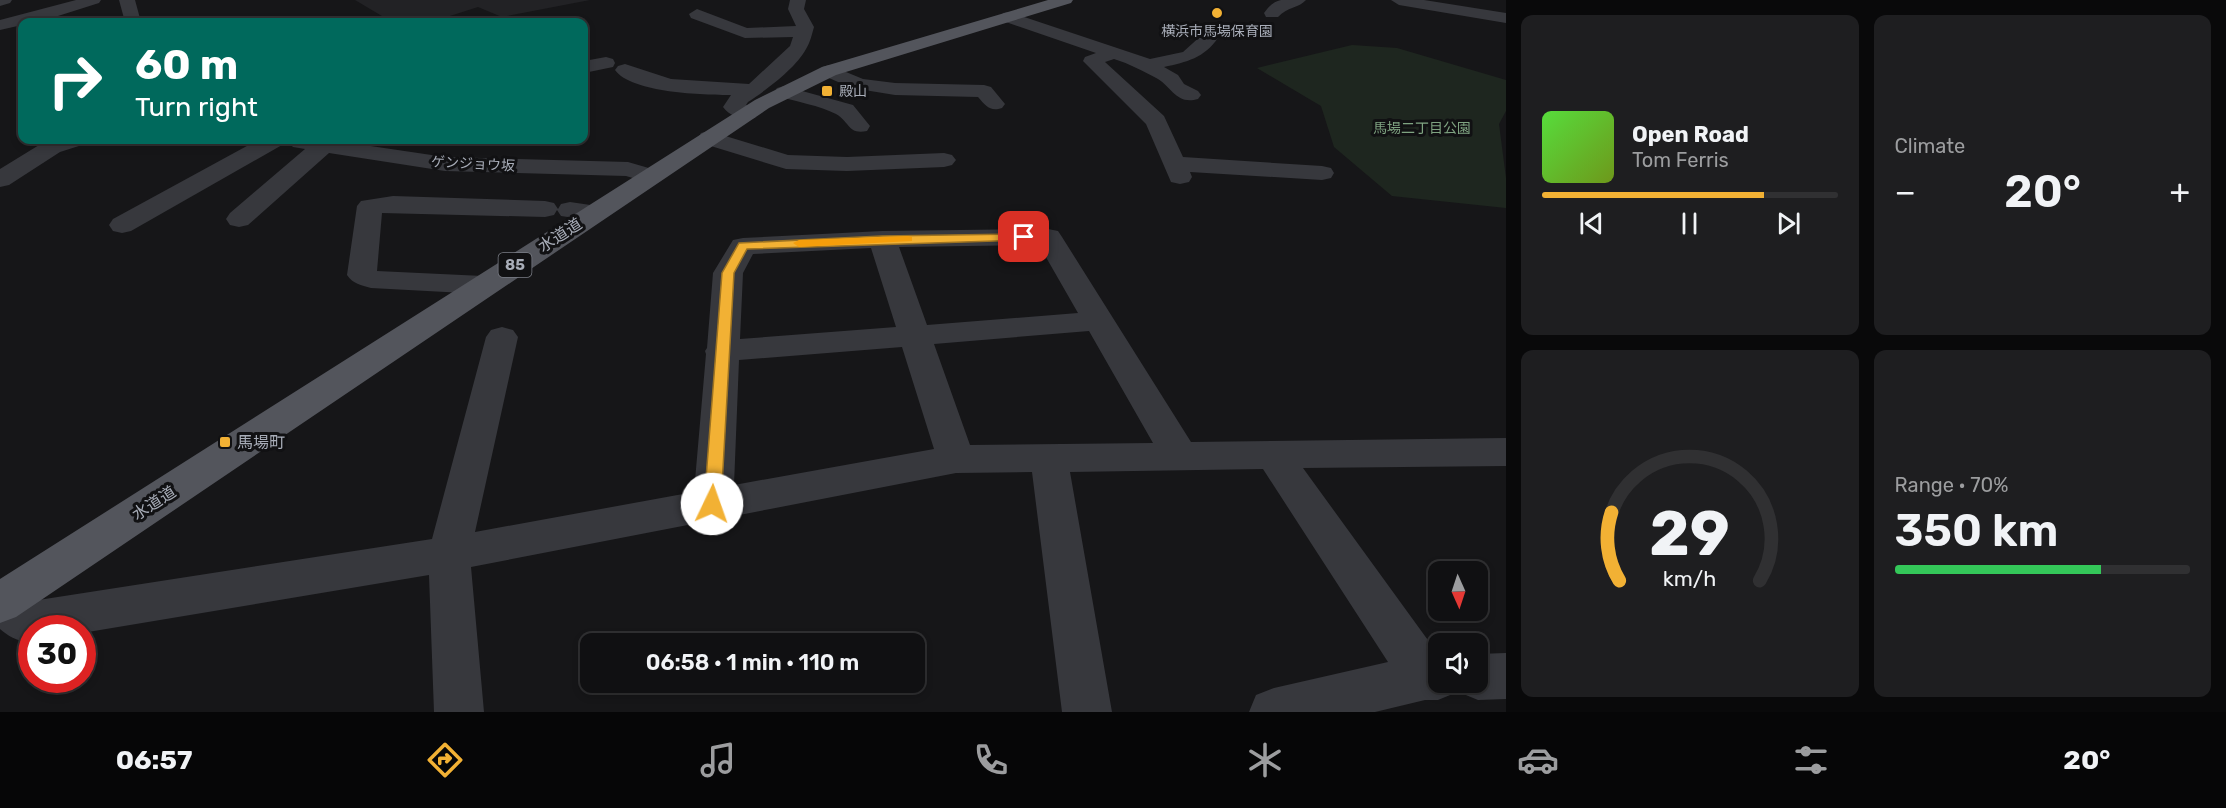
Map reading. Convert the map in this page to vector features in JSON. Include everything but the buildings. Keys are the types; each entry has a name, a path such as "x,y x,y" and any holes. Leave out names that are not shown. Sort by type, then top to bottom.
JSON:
{"main road":[{"name":"水道道","path":"0,603 483,285 570,211 650,176 709,138 751,101 784,92 829,71 1065,0"}],"street":[{"path":"36,18 93,0"},
{"path":"127,0 133,18"},
{"path":"625,70 633,75 668,84 751,101 798,48 805,27 796,9 798,0"},
{"path":"1272,13 1279,6 1298,0"},
{"path":"1399,0 1424,2 1460,12 1506,18"},
{"path":"697,14 745,33 804,31"},
{"path":"1009,17 1148,65 1171,79 1177,88 1191,95"},
{"path":"0,25 18,22"},
{"path":"0,36 18,26"},
{"path":"1148,65 1189,56 1209,38"},
{"path":"1114,52 1092,60 1156,121 1177,170 1322,173"},
{"path":"829,71 859,84 895,89 984,91 995,104"},
{"path":"784,92 845,110 859,126"},
{"path":"709,138 786,162 847,164 944,160"},
{"path":"0,180 52,147 61,144"},
{"path":"122,225 267,144"},
{"path":"239,219 316,144"},
{"name":"ゲンジョウ坂","path":"323,144 445,164 628,169 650,176"},
{"path":"483,285 371,279 362,275 370,206 393,204 570,211"},
{"path":"712,504 728,273 743,246 882,239 1048,237 1180,456"},
{"path":"882,239 957,459"},
{"path":"721,351 1098,321"},
{"path":"459,712 449,554 502,338"},
{"path":"0,603 26,622 449,554 957,459 1506,452"},
{"path":"1274,456 1428,671"},
{"path":"1049,457 1086,712"},
{"path":"1488,677 1506,676"},
{"path":"1274,712 1378,701 1428,679"}],"shaded area":[{"path":"355,0 590,0 502,17 478,7 444,18 385,18"}],"green space":[{"name":"馬場二丁目公園","path":"1352,45 1397,48 1506,80 1506,111 1499,124 1506,178 1506,208 1392,196 1334,147 1321,106 1257,68"}],"slow traffic":[{"path":"799,243 908,239"}],"place":[{"name":"横浜市馬場保育園","path":"1217,13"},
{"name":"殿山","path":"827,91"},
{"name":"馬場町","path":"225,442"}],"route":[{"path":"712,504 728,273 743,246 882,239 1024,237"}]}
